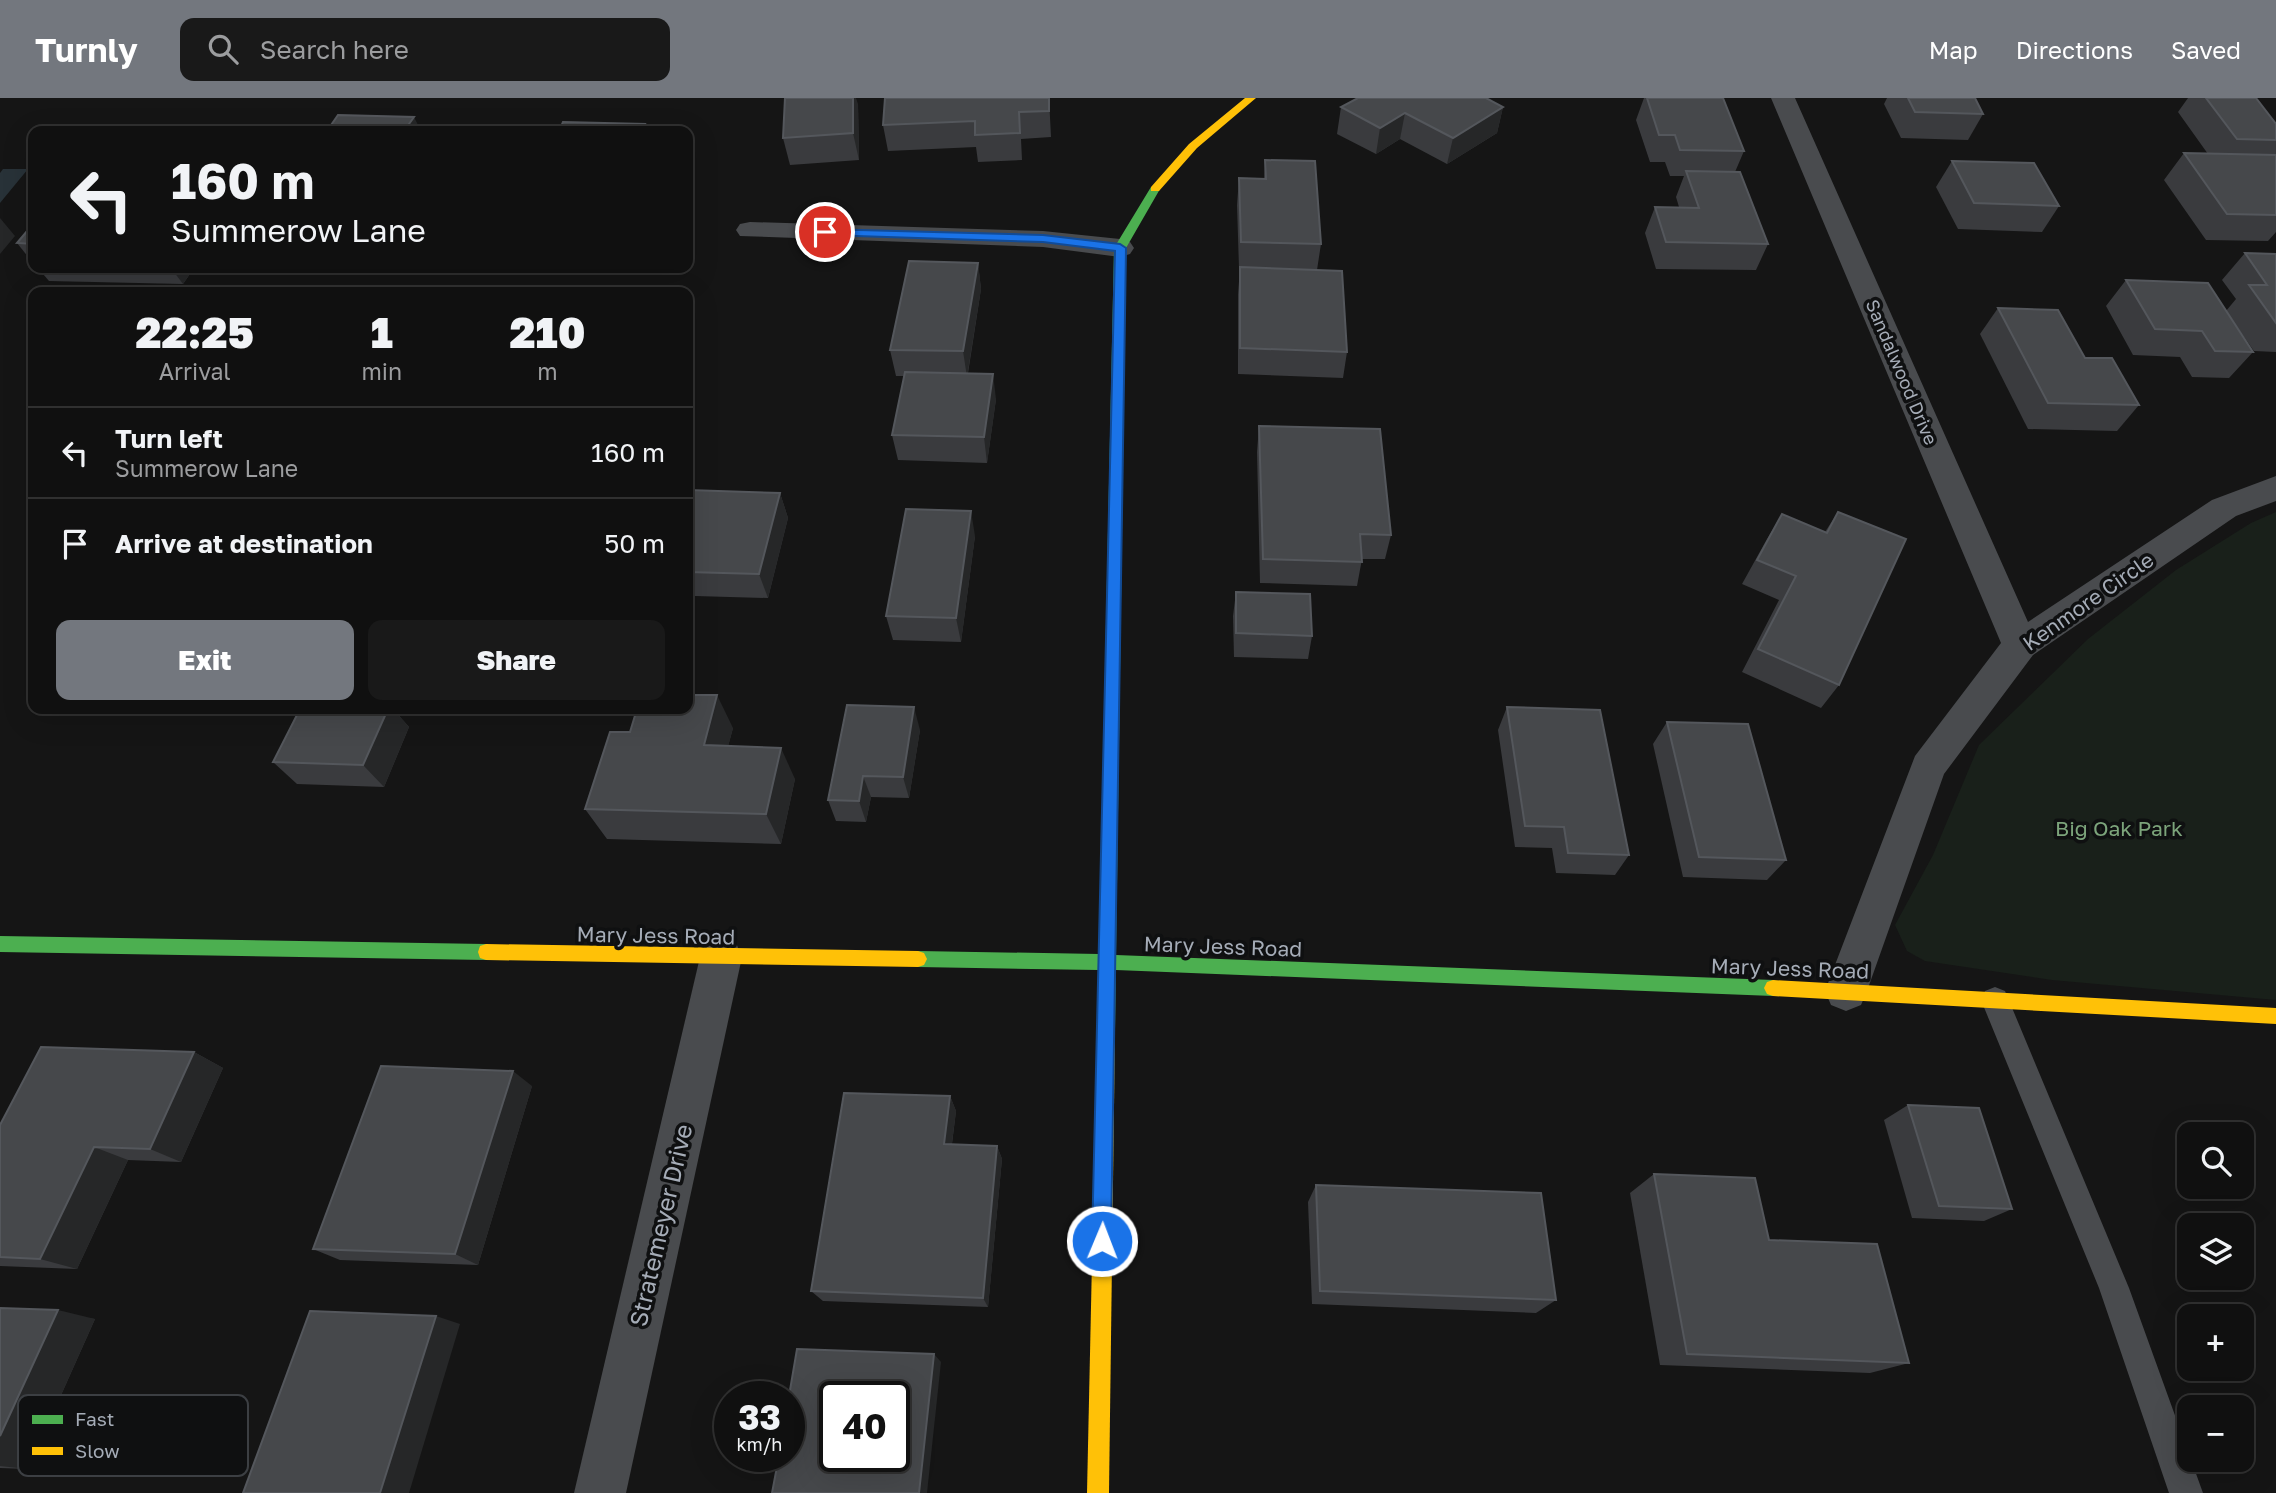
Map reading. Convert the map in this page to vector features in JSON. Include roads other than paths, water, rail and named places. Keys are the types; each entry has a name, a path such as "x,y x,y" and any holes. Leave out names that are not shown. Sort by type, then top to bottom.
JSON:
{"street":[{"path":"1098,1493 1120,248 1151,192 1193,146 1251,98"},
{"name":"Sandalwood Drive","path":"1783,98 2020,645"},
{"path":"750,230 1017,237 1120,248"},
{"name":"Kenmore Circle","path":"1846,991 1928,767 2020,645 2224,508 2276,488"},
{"name":"Mary Jess Road","path":"0,944 1106,962 1846,991 2276,1016"},
{"name":"Stratemeyer Drive","path":"600,1493 721,957"}],"lane":[{"path":"1995,1000 2114,1288 2186,1493"}],"park label":[{"name":"Big Oak Park","path":"2119,828"}]}
